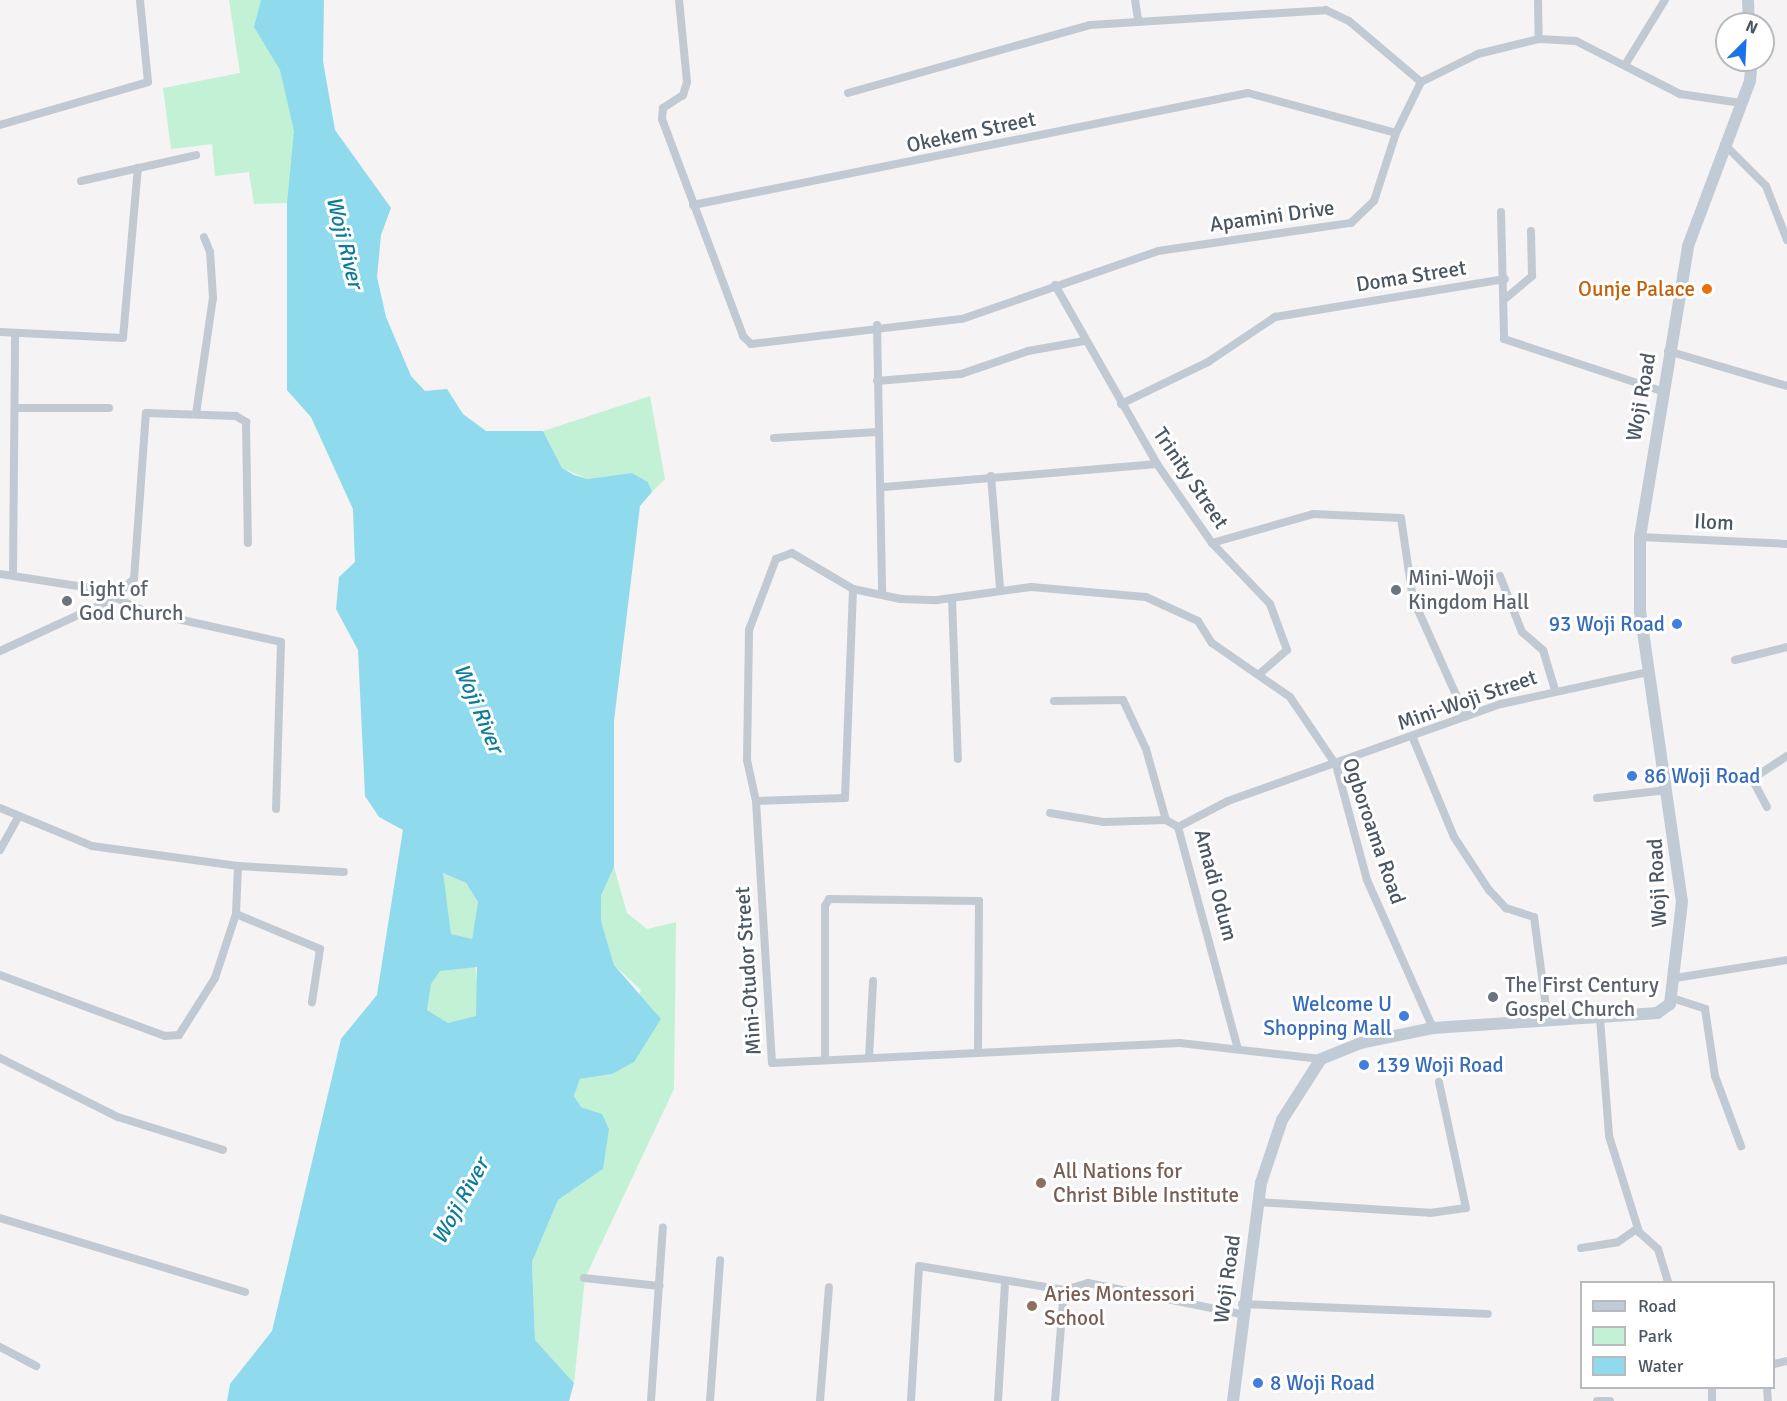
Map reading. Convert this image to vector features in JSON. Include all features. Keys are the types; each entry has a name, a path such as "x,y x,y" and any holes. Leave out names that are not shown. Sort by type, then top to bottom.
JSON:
{"main road":[{"name":"Woji Road","path":"1672,998 1682,902 1668,790 1648,672 1638,594 1640,537 1661,391 1694,221 1723,143 1741,103 1749,72"},
{"path":"1321,1059 1371,1041 1433,1028 1657,1013 1672,998"},
{"name":"Woji Road","path":"1233,1401 1241,1309 1257,1202 1282,1120 1321,1059"}],"street":[{"path":"0,124 148,82 140,0"},
{"path":"679,0 687,82 682,94 663,108 662,119 693,205"},
{"path":"1135,0 1138,20"},
{"path":"1538,0 1539,39"},
{"path":"1625,65 1665,0"},
{"path":"848,93 1081,27 1138,20 1326,10 1349,21 1421,82 1478,54 1539,39 1576,41 1680,94 1741,103"},
{"name":"Apamini Drive","path":"693,205 746,342 809,339 877,325 974,316 1055,285 1178,246 1351,223 1374,201 1396,133 1421,82"},
{"name":"Okekem Street","path":"693,205 1248,93 1396,133"},
{"path":"1723,143 1766,186 1783,208 1787,240"},
{"path":"81,181 196,155"},
{"path":"0,333 126,335 138,168"},
{"path":"1501,212 1506,297 1503,335 1509,343 1661,391"},
{"path":"1506,297 1532,276 1531,231"},
{"path":"196,414 213,298 210,252 204,237"},
{"name":"Doma Street","path":"1121,404 1208,362 1275,317 1505,279"},
{"name":"Trinity Street","path":"1055,285 1084,341 1157,464 1212,543 1276,617 1287,650 1258,674"},
{"path":"877,325 878,432 884,487 882,594"},
{"path":"13,575 15,334"},
{"path":"877,381 961,374 1028,351 1084,341"},
{"path":"1668,351 1787,387"},
{"path":"15,408 109,408"},
{"path":"0,651 114,598 134,579 143,416 196,414 236,416 246,422 248,543"},
{"path":"774,438 878,432"},
{"path":"884,487 991,476 1157,464"},
{"path":"991,476 1000,589"},
{"path":"1212,543 1313,514 1401,518 1413,599 1466,717"},
{"name":"Ilom","path":"1640,537 1787,544"},
{"name":"Mini-Otudor Street","path":"882,594 853,589 783,552 763,585 748,630 747,760 756,801 770,1059 777,1065 825,1060 1180,1043 1237,1046 1321,1059"},
{"path":"0,574 97,589 114,598 184,623 280,642 276,809"},
{"path":"1500,576 1522,632 1543,650 1555,690"},
{"path":"756,801 845,798 853,589"},
{"name":"Ogboroama Road","path":"882,594 952,599 1000,589 1146,597 1198,621 1212,643 1258,674 1301,710 1336,765 1367,880 1433,1028"},
{"path":"952,599 958,759"},
{"path":"1735,660 1787,647"},
{"name":"Mini-Woji Street","path":"1336,765 1466,717 1555,690 1648,672"},
{"path":"1054,701 1123,700 1146,749 1166,820"},
{"path":"1413,736 1454,837 1489,890 1506,908 1534,917 1548,1022"},
{"path":"1767,807 1752,779 1787,756"},
{"name":"Amadi Odum","path":"1237,1046 1178,827 1217,805 1336,765"},
{"path":"1597,798 1668,790"},
{"path":"0,808 92,846 238,866 344,872"},
{"path":"1050,813 1104,822 1166,820 1178,827"},
{"path":"0,850 18,817"},
{"path":"0,975 172,1037 215,978 236,914 238,866"},
{"path":"825,1060 826,900 976,899 980,905 978,1053"},
{"path":"236,914 320,950 312,1002"},
{"path":"1675,978 1787,960"},
{"path":"869,1058 873,981"},
{"path":"1672,998 1705,1009 1716,1076 1740,1146"},
{"path":"1600,1018 1609,1136 1638,1228 1658,1249 1668,1281"},
{"path":"0,1058 128,1121 223,1150"},
{"path":"1257,1202 1430,1213 1466,1208 1439,1082"},
{"path":"0,1218 245,1292"},
{"path":"651,1401 663,1227"},
{"path":"1581,1248 1618,1242 1638,1228"},
{"path":"710,1401 720,1260"},
{"path":"911,1401 920,1266 1005,1282 1064,1290 1088,1284 1241,1309 1488,1314"},
{"path":"584,1278 660,1286"},
{"path":"998,1401 1005,1282"},
{"path":"820,1401 829,1287"},
{"path":"1055,1401 1064,1290"},
{"path":"0,1347 36,1366"},
{"path":"1597,1401 1609,1400"}],"green space":[{"path":"229,0 269,0 286,61 360,439 355,562 353,509 311,417 287,390 287,203 254,204 249,172 215,176 212,144 171,149 163,88 240,73"},
{"path":"650,396 665,479 652,492 648,482 632,473 587,479 562,468 543,431"},
{"path":"403,829 443,873 466,883 478,902 472,939 480,1005 476,1016 462,1022 448,1023 427,1011 341,1039 377,995"},
{"path":"614,867 627,913 647,929 676,922 674,1089 585,1278 574,1383 535,1340 532,1262 558,1200 603,1169 602,1114 581,1107 574,1096 580,1079 612,1074 641,990 614,965 601,921 601,897"}],"water":[{"name":"Woji River","path":"261,0 324,0 323,61 335,130 391,208 381,235 377,277 386,317 411,376 425,391 447,389 463,414 486,431 543,431 562,468 574,475 587,479 632,473 648,482 652,492 640,506 614,721 614,867 601,896 601,921 614,965 661,1019 634,1062 612,1074 580,1079 574,1096 581,1107 602,1114 609,1129 603,1169 558,1200 532,1262 535,1340 574,1383 569,1401 227,1401 230,1384 272,1331 341,1039 377,995 403,830 379,817 365,796 358,650 336,609 339,577 355,562 353,509 311,417 287,390 287,203 294,131 280,70 254,27","holes":["443,873 466,883 478,902 472,939 451,934","477,967 476,1016 448,1023 427,1010 431,984 440,971"]}],"place":[{"name":"Ounje Palace","path":"1707,289"},
{"name":"Mini-Woji Kingdom Hall","path":"1396,590"},
{"name":"Light of God Church","path":"67,601"},
{"name":"93 Woji Road","path":"1677,624"},
{"name":"86 Woji Road","path":"1632,776"},
{"name":"The First Century Gospel Church","path":"1493,997"},
{"name":"Welcome U Shopping Mall","path":"1404,1016"},
{"name":"139 Woji Road","path":"1364,1065"},
{"name":"All Nations for Christ Bible Institute","path":"1041,1183"},
{"name":"Aries Montessori School","path":"1032,1306"},
{"name":"8 Woji Road","path":"1258,1383"}]}
